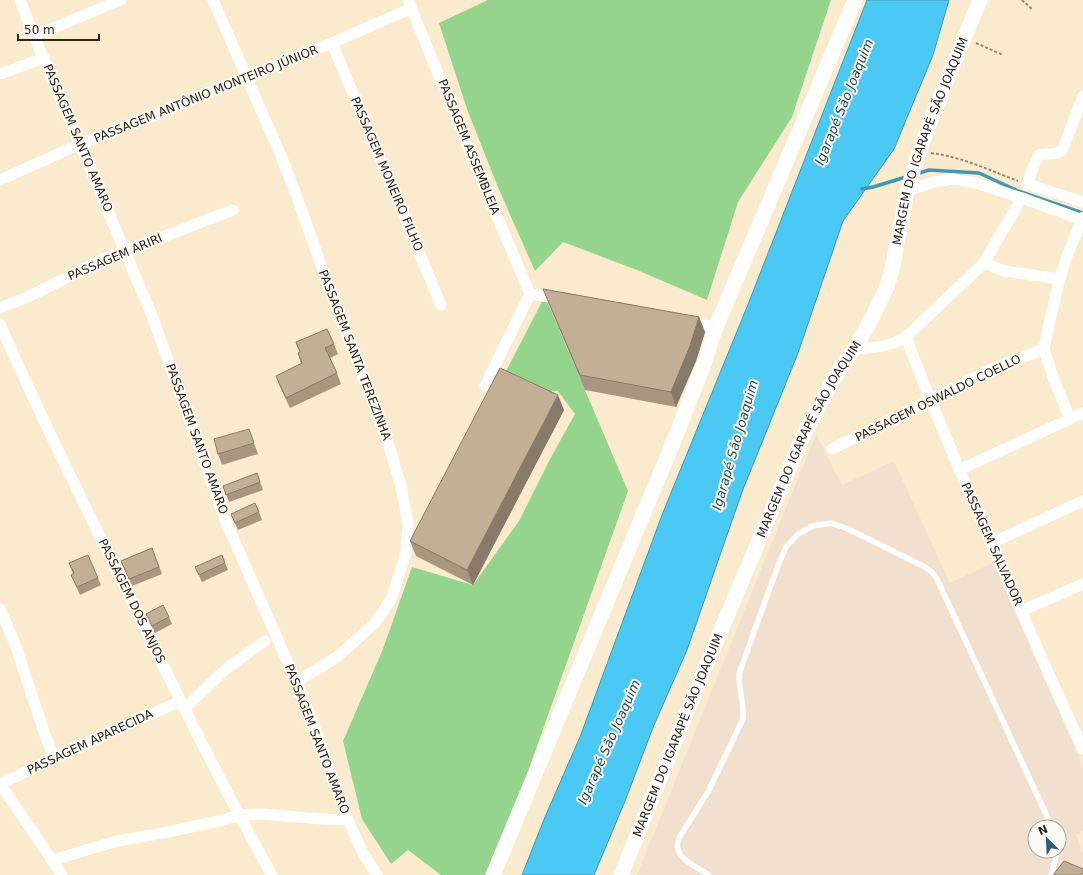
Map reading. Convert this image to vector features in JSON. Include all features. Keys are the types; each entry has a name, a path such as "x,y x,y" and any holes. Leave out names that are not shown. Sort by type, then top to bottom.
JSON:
{"street":[{"name":"PASSAGEM SANTO AMARO","path":"20,0 153,318 224,516 316,731 348,820 363,853 377,875"},
{"path":"34,36 121,0"},
{"name":"PASSAGEM SANTA TEREZINHA","path":"213,0 292,184 326,279 387,439 401,486 408,524 406,553 392,597 374,624 337,657 296,682"},
{"path":"493,875 675,438 704,364 716,327 856,0"},
{"name":"MARGEM DO IGARAPÉ SÃO JOAQUIM","path":"621,875 788,469 813,416 834,378 870,322 886,289 892,270 907,191 919,152 980,0"},
{"name":"PASSAGEM ANTÔNIO MONTEIRO JÚNIOR","path":"0,180 80,144 161,113 332,43 410,4"},
{"name":"PASSAGEM ASSEMBLEIA","path":"410,4 530,294"},
{"name":"PASSAGEM MONEIRO FILHO","path":"332,43 441,305"},
{"path":"0,74 44,58"},
{"path":"1083,96 1063,149 1057,154 1039,155 1027,184 1083,201"},
{"path":"907,191 933,182 953,179 976,183 1083,219 1069,250 1060,279 1044,349 1053,377 1070,419"},
{"path":"854,349 887,346 906,337 984,263 1022,198"},
{"name":"PASSAGEM ARIRI","path":"0,308 28,297 125,250 233,210"},
{"path":"984,263 1004,271 1060,279"},
{"path":"485,386 530,294 568,301"},
{"path":"677,320 716,327"},
{"name":"PASSAGEM DOS ANJOS","path":"0,324 25,382 183,704 239,815 272,875"},
{"name":"PASSAGEM SALVADOR","path":"906,337 930,401 959,470 1083,749"},
{"name":"PASSAGEM OSWALDO COELLO","path":"832,449 992,369 1044,349"},
{"path":"959,470 1083,413"},
{"path":"991,543 1083,501"},
{"path":"1021,611 1083,584"},
{"path":"0,609 15,644 54,758"},
{"name":"PASSAGEM APARECIDA","path":"0,784 54,758 183,704 227,668 265,641"},
{"path":"0,784 62,875"},
{"path":"53,860 117,841 224,820 239,815 261,814 348,820"}],"lane":[{"path":"709,875 684,859 678,852 676,844 717,774 743,719 744,710 739,674 776,568 786,547 798,534 808,528 831,523 848,529 923,566 932,572 937,579 1048,819"},
{"path":"1052,875 1056,859"}],"path":[{"path":"1022,0 1033,10"},
{"path":"964,38 1003,55"},
{"path":"919,152 943,155 970,162 1027,184"}],"shaded area":[{"path":"816,434 842,485 894,461 950,583 994,562 1083,767 1083,831 1076,835 1083,853 1083,875 637,875"}],"green space":[{"path":"488,0 831,0 792,117 738,202 707,300 637,270 563,242 535,271 497,185 467,109 439,23"},
{"path":"545,296 628,491 491,875 441,875 408,850 391,864 362,819 343,741 383,649 412,567 473,585 519,521 550,459 575,414 558,391 528,393 505,373"}],"water":[{"name":"Igarapé São Joaquim","path":"867,0 949,0 933,55 894,149 843,221 798,353 742,492 687,650 654,725 625,801 594,875 522,875 545,817 580,737 662,515 747,307"}],"building":[{"path":"543,289 699,317 690,346 671,392 580,375"},
{"path":"327,329 334,344 325,348 337,373 286,398 276,376 302,363 296,342"},
{"path":"500,368 558,395 467,570 410,541"},
{"path":"249,429 254,443 218,454 214,439"},
{"path":"257,473 260,482 226,495 223,486"},
{"path":"255,503 259,512 235,523 231,514"},
{"path":"152,548 159,567 129,579 121,561"},
{"path":"88,555 98,578 77,587 71,575 74,573 69,563"},
{"path":"222,555 225,563 199,575 195,567"},
{"path":"163,605 169,617 152,626 146,614"},
{"path":"1064,861 1083,869 1083,873 1081,875 1053,875"}],"waterway":[{"path":"916,174 929,170 979,173 1018,191 1083,213"},
{"path":"862,189 906,177"}]}
